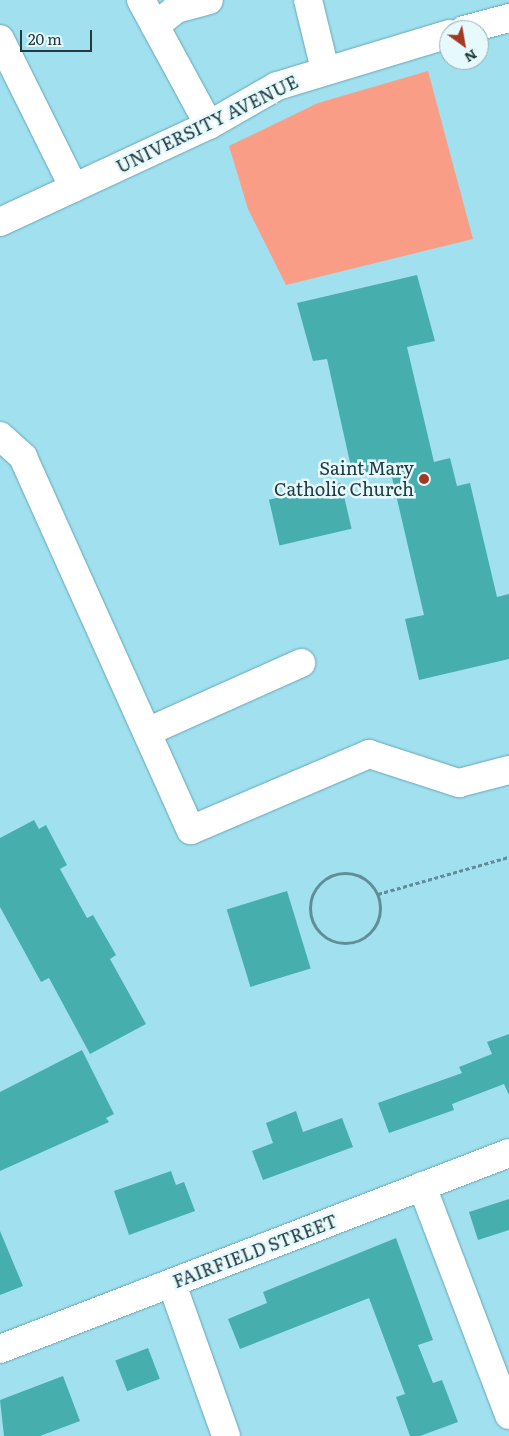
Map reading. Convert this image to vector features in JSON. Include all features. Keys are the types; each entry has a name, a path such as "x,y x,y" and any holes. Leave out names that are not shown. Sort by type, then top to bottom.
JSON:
{"street":[{"path":"141,0 210,125"},
{"path":"156,26 176,9 209,0"},
{"path":"308,0 325,70"},
{"path":"489,23 509,18"},
{"name":"UNIVERSITY AVENUE","path":"0,222 210,125 277,86 439,37"},
{"path":"0,39 74,188"},
{"path":"0,436 23,457 191,830 369,754 459,783 509,770"},
{"path":"147,732 301,663"},
{"name":"FAIRFIELD STREET","path":"0,1349 509,1153"},
{"path":"422,1186 509,1415"},
{"path":"172,1284 226,1436"}],"path":[{"path":"378,894 509,857"},
{"path":"352,873 363,877 378,894 377,924 362,939 340,943 320,933 313,924 310,913 314,891 330,875 352,873"}],"shaded area":[{"path":"428,71 473,239 286,285 248,209 229,146 318,103"}],"building":[{"name":"Saint Mary Catholic Church","path":"417,275 435,341 407,347 434,462 450,458 457,486 470,483 497,597 509,594 509,659 419,680 405,619 424,615 390,469 353,476 327,359 313,361 297,303"},
{"path":"341,483 352,529 279,545 269,500"},
{"path":"34,820 39,829 46,825 67,865 60,869 87,918 93,915 116,955 110,959 146,1024 90,1054 49,978 41,982 0,907 0,838"},
{"path":"287,891 311,968 250,987 227,909"},
{"path":"509,1034 509,1095 504,1084 452,1104 454,1110 389,1133 378,1103 462,1073 459,1067 492,1054 487,1042"},
{"path":"82,1050 114,1114 106,1118 109,1122 0,1171 0,1092"},
{"path":"296,1111 303,1132 342,1118 353,1147 263,1180 252,1151 273,1143 266,1123"},
{"path":"171,1171 176,1185 184,1182 195,1211 129,1235 114,1191"},
{"path":"509,1199 509,1230 478,1240 469,1212"},
{"path":"0,1231 23,1286 0,1295"},
{"path":"396,1238 433,1340 418,1345 433,1383 442,1380 458,1422 420,1436 410,1436 396,1397 405,1394 369,1298 240,1349 228,1319 267,1303 263,1292"},
{"path":"148,1348 160,1379 127,1391 115,1361"},
{"path":"63,1376 80,1421 40,1436 4,1436 0,1400"}],"place":[{"name":"Saint Mary Catholic Church","path":"424,479"}]}
